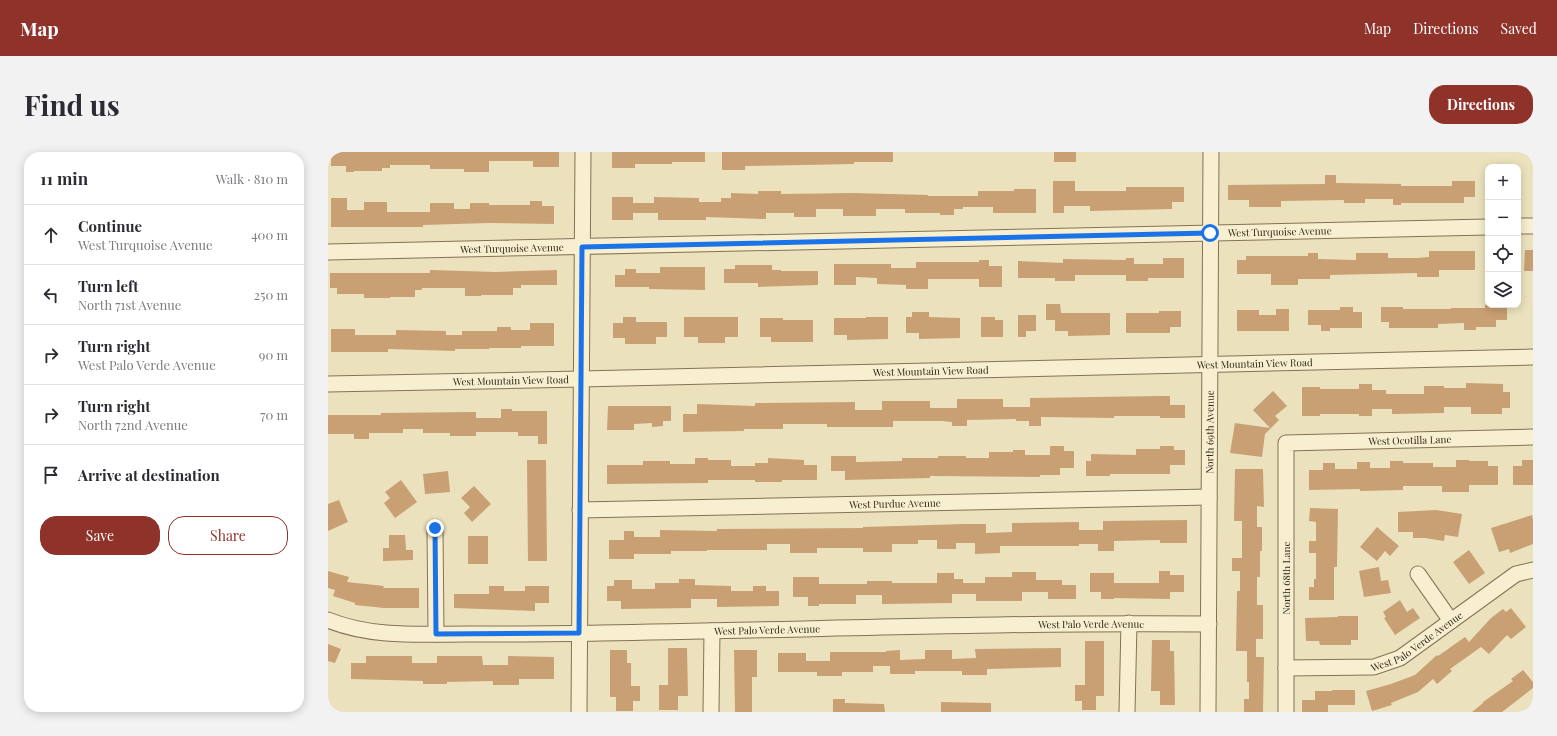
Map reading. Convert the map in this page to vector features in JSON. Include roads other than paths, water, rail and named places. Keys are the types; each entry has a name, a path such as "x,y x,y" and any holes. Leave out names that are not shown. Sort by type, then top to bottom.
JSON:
{"street":[{"path":"579,712 583,152"},
{"name":"North 69th Avenue","path":"1208,712 1211,152"},
{"path":"1521,226 1533,226"},
{"name":"West Turquoise Avenue","path":"328,252 1485,227"},
{"name":"West Mountain View Road","path":"328,384 1533,357"},
{"name":"West Ocotilla Lane","path":"1286,443 1533,437"},
{"name":"North 68th Lane","path":"1286,443 1286,712"},
{"name":"West Purdue Avenue","path":"580,510 1209,497"},
{"path":"435,528 436,634"},
{"name":"West Palo Verde Avenue","path":"1286,668 1374,667 1400,658 1516,574 1533,570"},
{"path":"1418,574 1451,621"},
{"name":"West Palo Verde Avenue","path":"328,620 343,626 368,632 436,634 712,631 1128,623 1209,624"},
{"path":"1128,623 1128,712"},
{"path":"711,712 712,631"}]}
